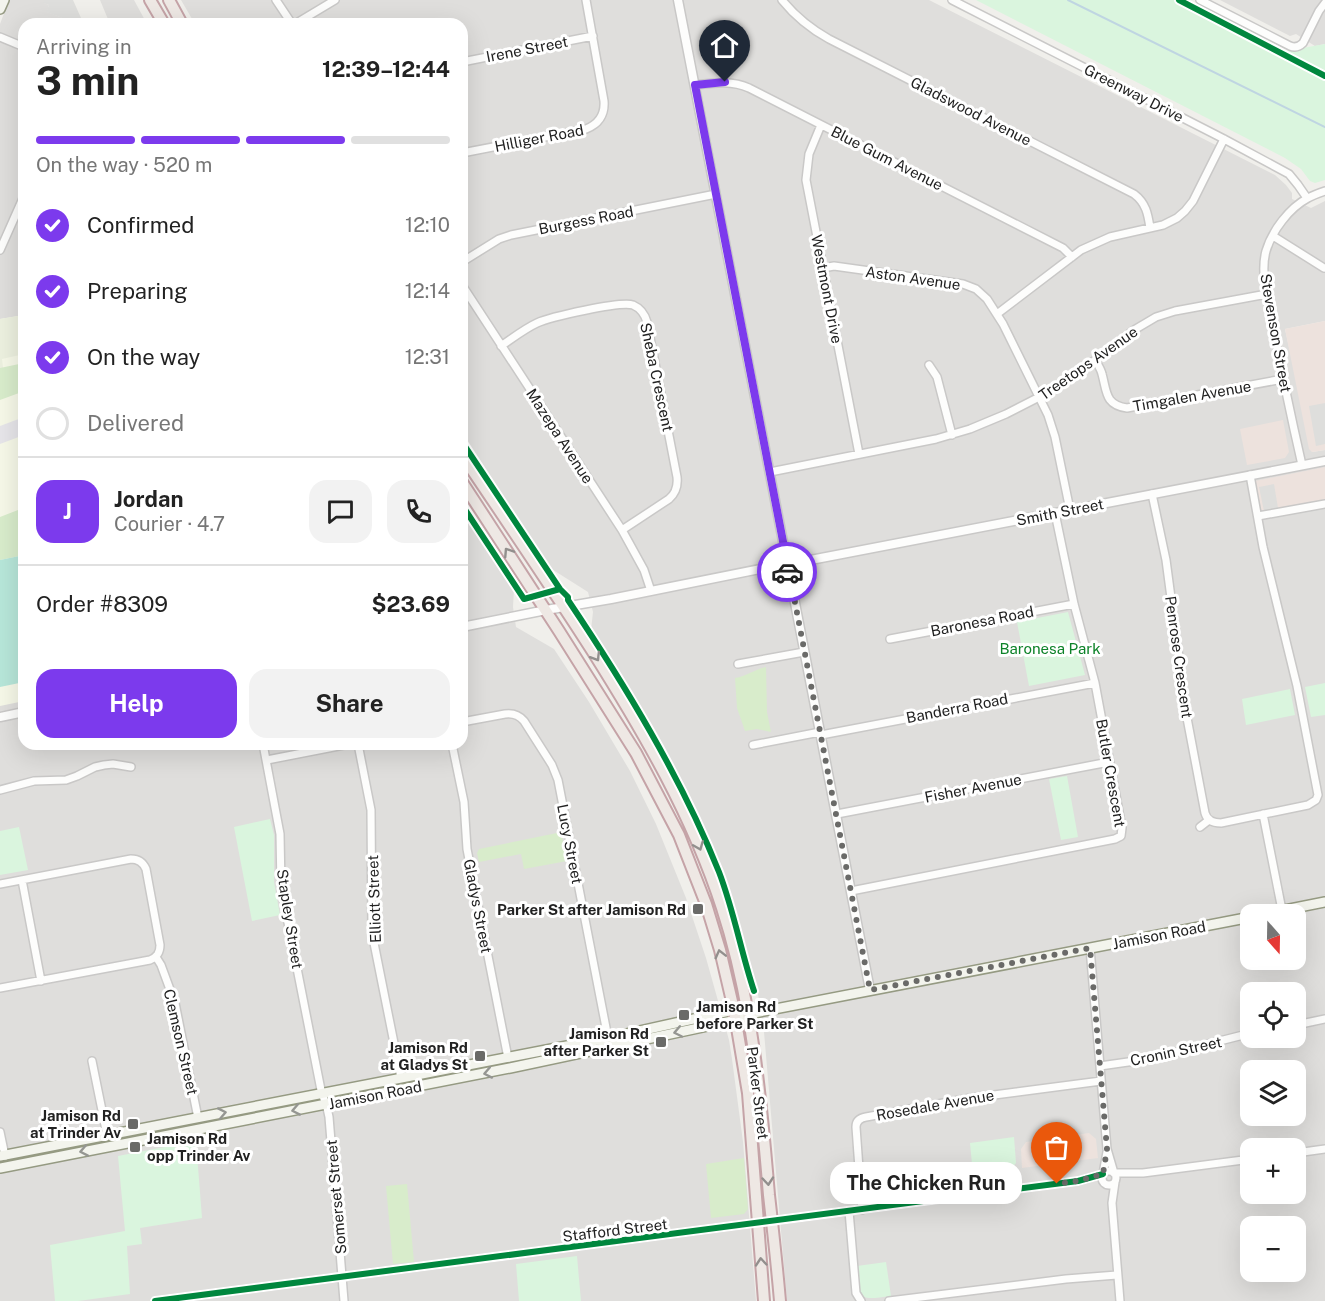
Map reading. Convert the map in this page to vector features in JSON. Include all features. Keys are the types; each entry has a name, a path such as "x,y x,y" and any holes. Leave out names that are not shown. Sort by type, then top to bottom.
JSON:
{"highway":[{"path":"150,0 160,18"},
{"path":"169,0 179,18"},
{"name":"Parker Street","path":"468,464 564,608 642,732 692,827 722,907 745,994 748,1014 759,1089 780,1301"},
{"name":"Parker Street","path":"468,491 636,753 679,835 705,904 717,941 735,1015 748,1093 764,1301"}],"main road":[{"path":"0,9 4,0"},
{"path":"1306,906 1325,902"},
{"name":"Jamison Road","path":"3,1167 510,1068 609,1042 735,1015 1240,918"},
{"name":"Jamison Road","path":"2,1156 401,1078 609,1042"}],"street":[{"path":"276,0 289,18"},
{"path":"304,18 335,0"},
{"name":"Hilliger Road","path":"468,152 586,129 598,122 604,111 604,101 586,0"},
{"path":"678,0 786,557"},
{"name":"Gladswood Avenue","path":"782,0 800,20 816,32 1134,194 1145,206 1150,228"},
{"name":"Greenway Drive","path":"952,0 1289,174 1307,198"},
{"path":"1200,0 1290,46 1298,47 1303,43 1325,3"},
{"name":"Irene Street","path":"468,61 593,36"},
{"path":"0,37 18,44"},
{"name":"Blue Gum Avenue","path":"695,85 719,82 743,86 1063,248 1072,257"},
{"name":"Westmont Drive","path":"821,125 808,154 807,186 859,454"},
{"path":"997,314 1072,257 1102,240 1174,221 1189,207 1224,139"},
{"name":"Stevenson Street","path":"1302,465 1283,379 1265,276 1265,258 1273,236 1289,213 1307,198 1325,191"},
{"name":"Burgess Road","path":"468,258 512,235 716,194"},
{"path":"0,250 18,210"},
{"path":"1273,236 1324,268"},
{"name":"Aston Avenue","path":"823,268 834,266 967,285 984,296 997,314 1052,426 1070,510"},
{"name":"Mazepa Avenue","path":"468,294 622,530 644,570 651,591"},
{"name":"Treetops Avenue","path":"770,472 952,435 996,419 1060,385 1134,330 1156,317 1175,311 1268,294"},
{"name":"Sheba Crescent","path":"501,346 534,324 552,317 624,304 636,307 644,316 650,333 678,485 675,493 669,499 622,530"},
{"name":"Timgalen Avenue","path":"1095,360 1102,373 1109,398 1116,405 1127,408 1283,379"},
{"path":"929,365 937,377 952,435"},
{"name":"Smith Street","path":"795,563 1325,460"},
{"path":"1200,827 1209,820 1221,823 1308,805 1321,800 1297,686 1263,547 1250,475"},
{"name":"Penrose Crescent","path":"1152,494 1166,560 1186,718 1205,813 1209,820"},
{"path":"1258,516 1325,504"},
{"name":"Butler Crescent","path":"851,891 1121,836 1122,828 1095,682 1074,604 1055,513"},
{"path":"780,565 782,570 789,572 795,568 795,563 791,558 786,557"},
{"path":"780,565 786,557"},
{"path":"468,626 780,565"},
{"path":"789,572 870,990"},
{"name":"Baronesa Road","path":"890,639 1074,604"},
{"path":"738,664 804,652"},
{"name":"Banderra Road","path":"753,745 1095,682"},
{"path":"0,717 18,713"},
{"name":"Lucy Street","path":"468,721 505,714 518,716 525,723 555,770 609,1042"},
{"name":"Stapley Street","path":"264,750 280,834 281,887 322,1094"},
{"path":"267,760 318,750"},
{"name":"Elliott Street","path":"359,750 371,814 372,933 403,1090"},
{"name":"Gladys Street","path":"453,750 464,802 467,849 510,1068"},
{"name":"Fisher Avenue","path":"837,814 1109,762"},
{"path":"0,790 31,781 66,780 91,768 104,765 131,767"},
{"path":"1263,814 1281,904"},
{"path":"0,884 131,859 139,861 146,872 160,944 156,957 150,960 0,988"},
{"path":"22,880 41,981"},
{"path":"1090,948 1107,1149 1116,1178 1112,1203 1119,1301"},
{"name":"Clemson Street","path":"156,957 175,1003 201,1129"},
{"path":"1306,1022 1325,1019"},
{"name":"Cronin Street","path":"1100,1065 1149,1059 1240,1036"},
{"path":"92,1061 108,1146"},
{"name":"Rosedale Avenue","path":"862,1210 855,1127 860,1119 970,1098 1101,1081"},
{"name":"Somerset Street","path":"322,1094 329,1125 344,1301"},
{"path":"0,1132 3,1167"},
{"path":"1107,1149 1102,1178 1112,1203"},
{"path":"1306,1152 1325,1149"},
{"path":"1103,1174 1108,1171 1143,1173 1240,1160"},
{"path":"1105,1183 1109,1185 1143,1173"},
{"name":"Stafford Street","path":"155,1301 758,1224 1078,1181 1103,1174"},
{"name":"Stafford Street","path":"1078,1181 1105,1183"},
{"path":"849,1211 856,1293 861,1301"},
{"path":"889,1301 1066,1279 1117,1275"}],"shaded area":[{"path":"9,0 44,0 44,3 49,5 47,12 63,18 18,18 18,750 468,750 468,518 514,589 513,607 516,627 554,649 630,771 656,824 686,898 729,1040 743,1142 756,1301 0,1301 0,24"},
{"path":"44,0 73,0 81,18 62,18 46,12 49,5 43,3"},
{"path":"100,0 134,0 144,18 108,18"},
{"path":"181,0 929,0 1275,175 1292,193 1292,199 1311,208 1325,201 1325,321 1285,329 1312,452 1325,450 1325,1301 787,1301 764,1032 758,994 747,952 716,860 681,781 636,700 591,630 593,612 588,592 550,568 468,441 468,18 192,18"},
{"path":"1220,0 1325,0 1325,44 1315,46 1296,34 1290,36"},
{"path":"18,316 18,702 0,706 0,319"},
{"path":"18,316 18,355 2,359 3,368 0,368 0,319"},
{"path":"1325,321 1325,450 1312,452 1309,449 1285,329"},
{"path":"1325,403 1325,444 1316,446 1309,406"},
{"path":"18,419 18,437 0,444 0,426"},
{"path":"1283,420 1289,452 1285,458 1247,465 1240,429"},
{"path":"1325,467 1325,501 1262,513 1255,481"},
{"path":"1274,484 1278,508 1264,511 1259,487"},
{"path":"1089,1133 1096,1139 1098,1158 1022,1168 1021,1149 1026,1142"}],"green space":[{"path":"976,0 1178,0 1280,52 1325,44 1325,180 1315,183 1310,181 1301,169 1285,158"},
{"path":"18,364 18,393 0,400 0,368"},
{"path":"18,510 18,556 0,560 0,517"},
{"path":"18,556 18,683 0,687 0,560"},
{"name":"Baronesa Park","path":"1068,612 1085,675 1029,686 1017,622"},
{"path":"766,667 767,712 771,732 757,729 745,731 737,708 735,678"},
{"path":"1325,683 1325,715 1311,717 1305,687"},
{"path":"1290,689 1295,715 1246,725 1242,699"},
{"path":"1067,776 1078,837 1061,840 1049,779"},
{"path":"270,819 274,835 274,882 280,915 252,921 234,827"},
{"path":"19,827 28,870 0,875 0,831"},
{"path":"557,833 562,837 567,861 524,869 521,854 479,862 477,853 479,849"},
{"path":"1014,1137 1016,1163 1010,1170 973,1175 970,1143"},
{"path":"196,1141 202,1218 140,1228 142,1244 127,1246 130,1294 78,1301 55,1301 50,1245 125,1231 118,1156"},
{"path":"744,1158 748,1209 744,1214 711,1218 706,1164"},
{"path":"407,1184 414,1262 393,1264 386,1186"},
{"path":"577,1256 581,1301 519,1301 516,1264"},
{"path":"886,1262 891,1296 871,1298 862,1295 857,1266"}],"waterway":[{"path":"1068,0 1325,127"}],"cycle path":[{"path":"1179,0 1325,76"},
{"path":"468,451 560,589 568,597 631,698 670,767 719,872 754,991"},
{"path":"468,514 524,599 560,589"},
{"path":"155,1301 1078,1181 1103,1174"}],"way so far":[{"path":"787,572 789,572 793,592 870,990 1090,948 1107,1149 1103,1174 1057,1184"}],"place":[{"name":"Parker St after Jamison Rd","path":"698,909"},
{"name":"Jamison Rd before Parker St","path":"684,1015"},
{"name":"Jamison Rd after Parker St","path":"661,1042"},
{"name":"Jamison Rd at Gladys St","path":"480,1056"},
{"name":"Jamison Rd at Trinder Av","path":"133,1124"},
{"name":"Jamison Rd opp Trinder Av","path":"135,1147"},
{"name":"The Chicken Run","path":"1057,1184"}],"route":[{"path":"725,82 695,85 786,557 780,565 782,570 787,572"}]}
